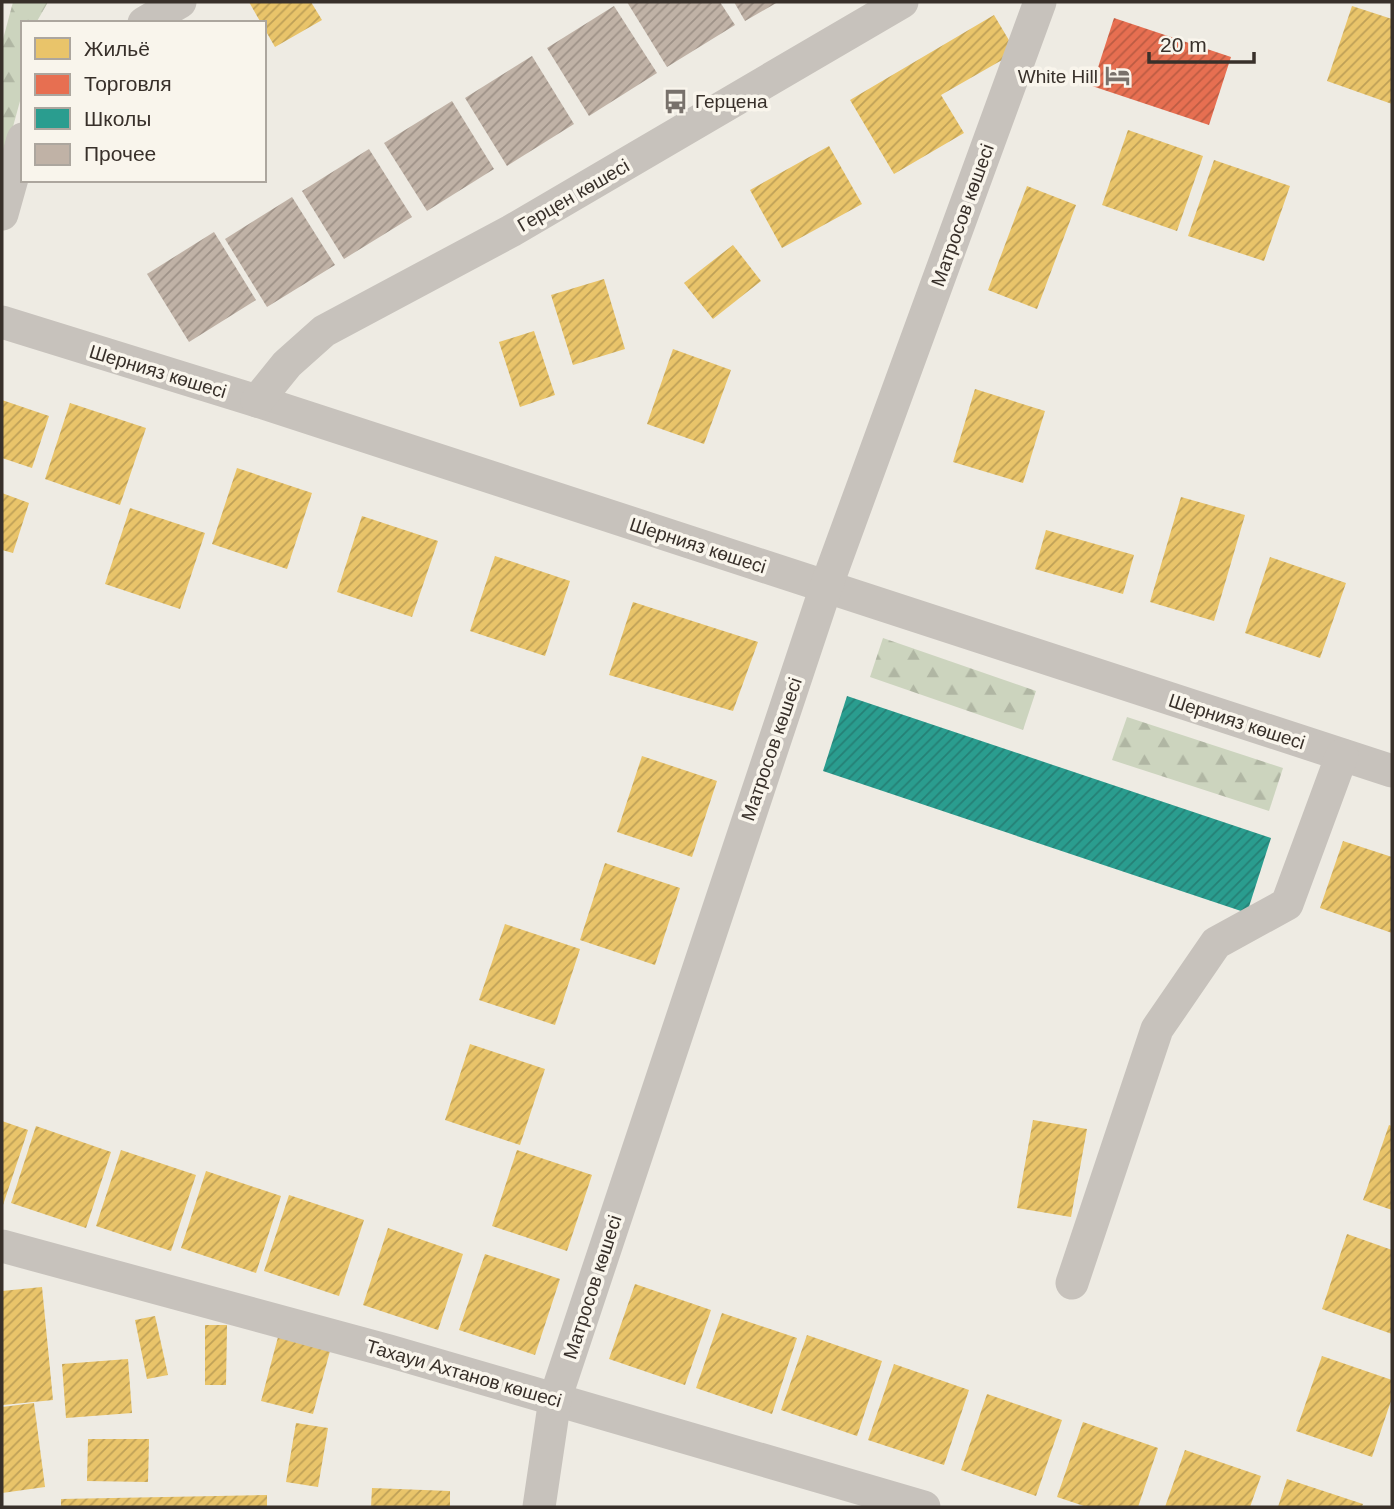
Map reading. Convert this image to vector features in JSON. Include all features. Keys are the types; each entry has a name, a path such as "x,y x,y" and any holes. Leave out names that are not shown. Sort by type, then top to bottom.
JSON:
{"street":[{"path":"147,21 180,2"},
{"name":"Герцен көшесі","path":"257,401 287,364 324,331 511,231 902,2"},
{"name":"Матросов көшесі","path":"539,1507 555,1399 826,587 1040,2"},
{"path":"2,214 21,146"},
{"name":"Шернияз көшесі","path":"4,329 257,401 1392,771"},
{"path":"1072,1283 1157,1029 1216,943 1287,904 1342,755"},
{"name":"Тахауи Ахтанов көшесі","path":"2,1246 389,1351 924,1507"}],"green space":[{"path":"13,2 48,2 37,21 21,21 21,97 2,167 2,43"},
{"path":"883,638 1036,691 1023,730 870,677"},
{"path":"1127,717 1283,768 1269,811 1112,760"}],"building: Жильё":[{"path":"249,2 311,2 322,20 275,47 266,31 266,21 260,21"},
{"path":"1352,6 1392,19 1392,104 1327,81"},
{"path":"994,15 1016,52 941,95 964,133 894,174 850,100"},
{"path":"1128,130 1203,156 1177,231 1102,205"},
{"path":"829,146 862,204 782,248 750,190"},
{"path":"1214,160 1290,186 1264,261 1188,236"},
{"path":"1027,186 1076,205 1037,309 988,290"},
{"path":"733,245 761,281 713,319 684,283"},
{"path":"604,279 625,349 573,365 551,295"},
{"path":"534,331 555,395 520,407 499,342"},
{"path":"673,349 731,370 704,444 647,424"},
{"path":"975,389 1045,411 1023,483 953,462"},
{"path":"2,400 49,416 32,468 2,458"},
{"path":"70,403 146,428 120,505 45,479"},
{"path":"237,468 312,493 287,569 212,544"},
{"path":"2,493 29,503 13,553 2,550"},
{"path":"1181,497 1245,515 1214,621 1150,602"},
{"path":"130,508 205,533 180,609 105,584"},
{"path":"362,516 438,541 412,617 337,592"},
{"path":"1046,530 1134,555 1123,594 1035,569"},
{"path":"495,556 570,581 545,656 470,631"},
{"path":"1270,557 1346,583 1320,658 1245,633"},
{"path":"633,602 758,642 733,711 609,675"},
{"path":"642,756 717,781 692,857 617,832"},
{"path":"1343,841 1392,857 1392,933 1320,908"},
{"path":"605,863 680,888 655,965 580,940"},
{"path":"505,924 580,949 555,1025 479,1000"},
{"path":"470,1044 545,1069 520,1145 445,1120"},
{"path":"1033,1120 1087,1129 1071,1217 1017,1208"},
{"path":"2,1121 28,1130 2,1208"},
{"path":"1389,1125 1392,1126 1392,1210 1363,1200"},
{"path":"36,1126 111,1152 86,1228 11,1203"},
{"path":"121,1150 196,1175 171,1251 96,1226"},
{"path":"517,1150 592,1175 567,1251 492,1226"},
{"path":"206,1171 281,1196 256,1273 181,1248"},
{"path":"289,1195 364,1220 339,1296 264,1271"},
{"path":"388,1228 463,1254 438,1330 363,1305"},
{"path":"1347,1234 1392,1250 1392,1334 1322,1309"},
{"path":"485,1254 560,1279 535,1355 459,1330"},
{"path":"635,1284 711,1310 685,1385 609,1359"},
{"path":"42,1287 53,1400 3,1405 2,1291"},
{"path":"722,1313 797,1338 772,1414 696,1388"},
{"path":"155,1316 168,1375 147,1379 135,1320"},
{"path":"205,1325 227,1325 226,1385 205,1385"},
{"path":"807,1335 882,1361 857,1436 781,1410"},
{"path":"278,1337 330,1351 313,1414 261,1401"},
{"path":"1322,1356 1392,1380 1392,1398 1372,1457 1296,1431"},
{"path":"128,1359 132,1413 66,1418 62,1364"},
{"path":"894,1364 969,1390 944,1465 868,1440"},
{"path":"987,1394 1062,1420 1036,1496 961,1470"},
{"path":"34,1403 45,1487 2,1493 2,1407"},
{"path":"1083,1422 1158,1448 1138,1507 1087,1507 1057,1497"},
{"path":"296,1423 328,1428 318,1487 286,1482"},
{"path":"88,1439 149,1439 148,1482 87,1481"},
{"path":"1185,1450 1261,1476 1250,1507 1165,1507"},
{"path":"1287,1479 1363,1504 1362,1507 1278,1507"},
{"path":"372,1488 450,1491 450,1507 371,1507"},
{"path":"267,1495 267,1507 61,1507 61,1499"}],"building: Торговля":[{"path":"1114,18 1231,57 1209,125 1092,86"}],"building: Школы":[{"path":"847,696 1271,838 1247,913 823,771"}],"building: Прочее":[{"path":"627,2 720,2 735,25 667,67"},
{"path":"734,2 778,2 745,21"},
{"path":"614,6 657,73 589,116 547,48"},
{"path":"532,56 574,124 507,166 465,98"},
{"path":"452,101 494,169 427,211 384,143"},
{"path":"369,149 412,217 344,259 302,191"},
{"path":"292,197 335,265 267,307 225,239"},
{"path":"214,232 256,300 189,342 147,274"}],"place":[{"name":"White Hill","path":"1118,76"},
{"name":"Герцена","path":"675,101"}]}
